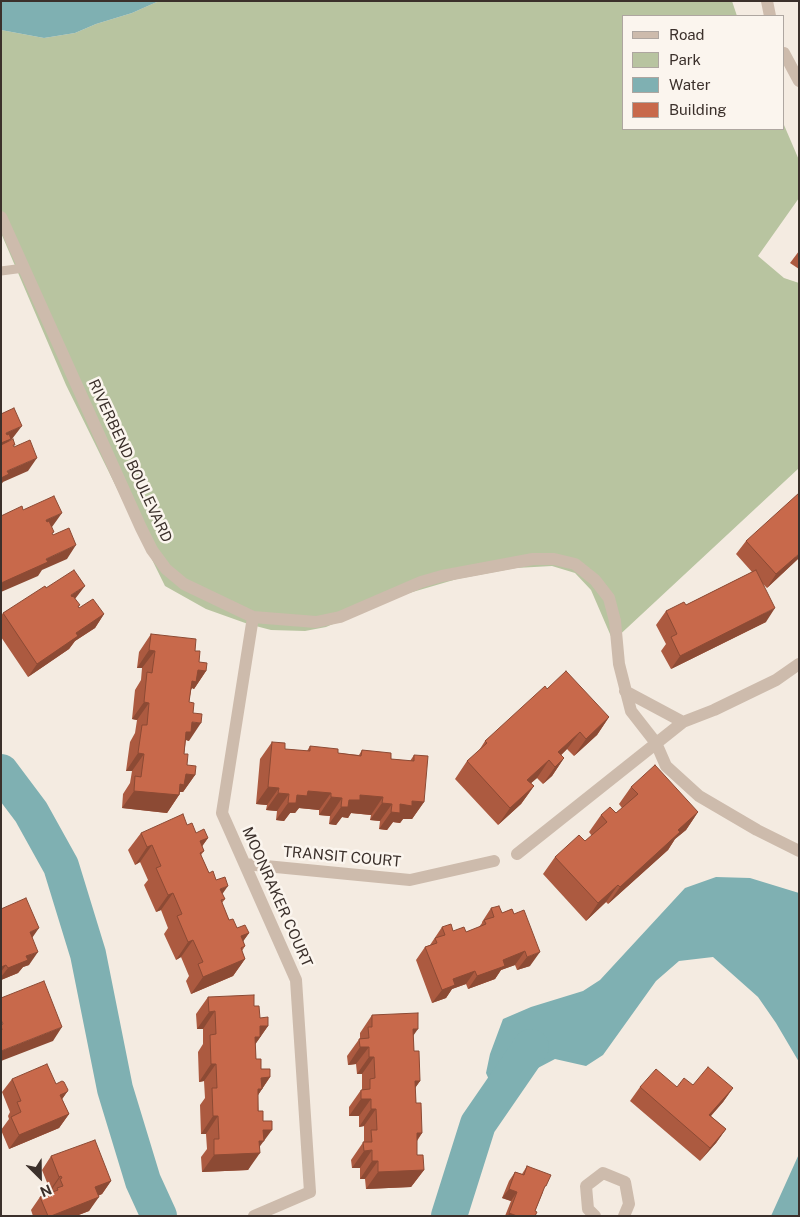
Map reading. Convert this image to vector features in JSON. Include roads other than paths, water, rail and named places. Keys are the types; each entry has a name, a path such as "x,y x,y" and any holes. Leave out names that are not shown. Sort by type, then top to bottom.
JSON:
{"street":[{"path":"767,1 770,15"},
{"path":"785,55 799,81"},
{"name":"RIVERBEND BOULEVARD","path":"1,217 141,528 152,550 166,569 184,584 253,617 316,622 340,618 421,582 442,576 533,559 554,559 576,564 595,580 609,598 615,620 619,664 631,711 656,742 666,766 699,796 757,830 799,851"},
{"name":"MOONRAKER COURT","path":"253,617 222,813 296,980 310,1192 254,1216"},
{"path":"517,854 683,722 714,710 776,680 799,664"},
{"path":"625,691 683,722"},
{"name":"TRANSIT COURT","path":"246,864 410,880 494,861"},
{"path":"595,1216 588,1209 586,1186 604,1173 625,1182 629,1204 624,1216"}],"lane":[{"path":"1,271 24,268"}],"water":[{"path":"1,1 159,1 132,13 96,24 75,33 44,38 1,30"},
{"path":"716,877 750,878 799,893 799,1062 758,997 713,957 679,961 656,981 603,1055 586,1066 555,1059 494,1091 486,1073 490,1054 503,1019 531,1007 583,991 600,980 685,888"},
{"path":"799,1154 799,1216 771,1216"}],"waterway":[{"path":"1,772 31,812 61,866 88,954 115,1089 143,1181 159,1216"},
{"path":"449,1216 478,1124 531,1047"}]}
